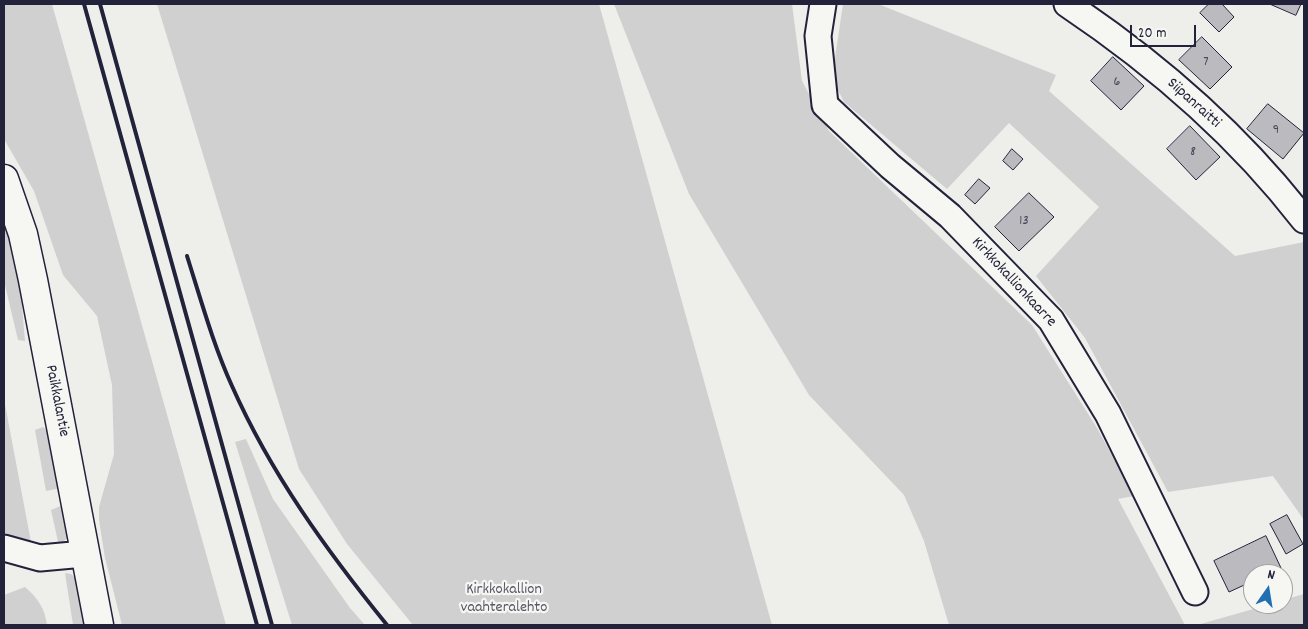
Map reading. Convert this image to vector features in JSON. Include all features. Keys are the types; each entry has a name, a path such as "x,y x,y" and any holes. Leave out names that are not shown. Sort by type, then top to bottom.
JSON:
{"street":[{"name":"Kirkkokallionkaarre","path":"823,4 818,36 826,105 890,166 950,216 1051,320 1108,414 1195,592"},
{"name":"Siipanraitti","path":"1067,4 1116,37 1216,124 1299,205"},
{"name":"Paikkalantie","path":"4,179 23,234 27,252 99,625"},
{"path":"4,548 40,558 84,554"}],"green space":[{"path":"4,4 52,4 226,625 122,625 105,558 99,520 99,507 114,454 112,385 97,316 63,275 34,191 4,139"},
{"name":"Kirkkokallion vaahteralehto","path":"157,4 599,4 772,625 413,625 347,544 299,469"},
{"path":"614,4 792,4 802,81 829,131 1032,325 1097,428 1134,496 1118,499 1185,625 949,625 924,541 904,495 809,395 689,194"},
{"path":"843,4 878,4 1056,75 1049,91 1235,256 1304,242 1304,520 1273,476 1168,492 1085,338 1036,276 1099,207 1009,123 947,189 844,102 832,78"},
{"path":"4,207 20,283 25,341 18,340 4,281"},
{"path":"4,399 31,542 4,535"},
{"path":"43,427 49,433 61,488 46,491 35,430"},
{"path":"246,439 273,499 350,608 365,625 292,625 235,442"},
{"path":"65,504 69,536 59,546 51,510"},
{"path":"65,573 71,574 77,579 86,625 73,625"},
{"path":"25,587 40,604 45,614 47,625 4,625 4,595"},
{"path":"1304,594 1304,625 1197,625 1243,612 1243,614 1293,614 1293,597"}],"building":[{"path":"1209,4 1222,4 1234,17 1219,32 1200,13"},
{"path":"1270,4 1301,4 1296,15"},
{"path":"1202,37 1232,67 1210,89 1179,60"},
{"path":"1113,57 1144,86 1121,110 1091,81"},
{"path":"1268,104 1304,133 1283,159 1247,129"},
{"path":"1190,126 1220,157 1196,180 1167,149"},
{"path":"1012,149 1023,159 1013,170 1003,161"},
{"path":"979,179 990,188 975,204 965,195"},
{"path":"1029,193 1054,217 1019,251 995,227"},
{"path":"1287,515 1303,544 1286,554 1270,524"},
{"path":"1266,536 1279,564 1243,564 1243,586 1229,592 1214,561"}],"railway":[{"path":"84,4 257,625"},
{"path":"100,4 272,625"},
{"path":"187,256 225,370 264,450 282,481 322,540 387,625"}]}
